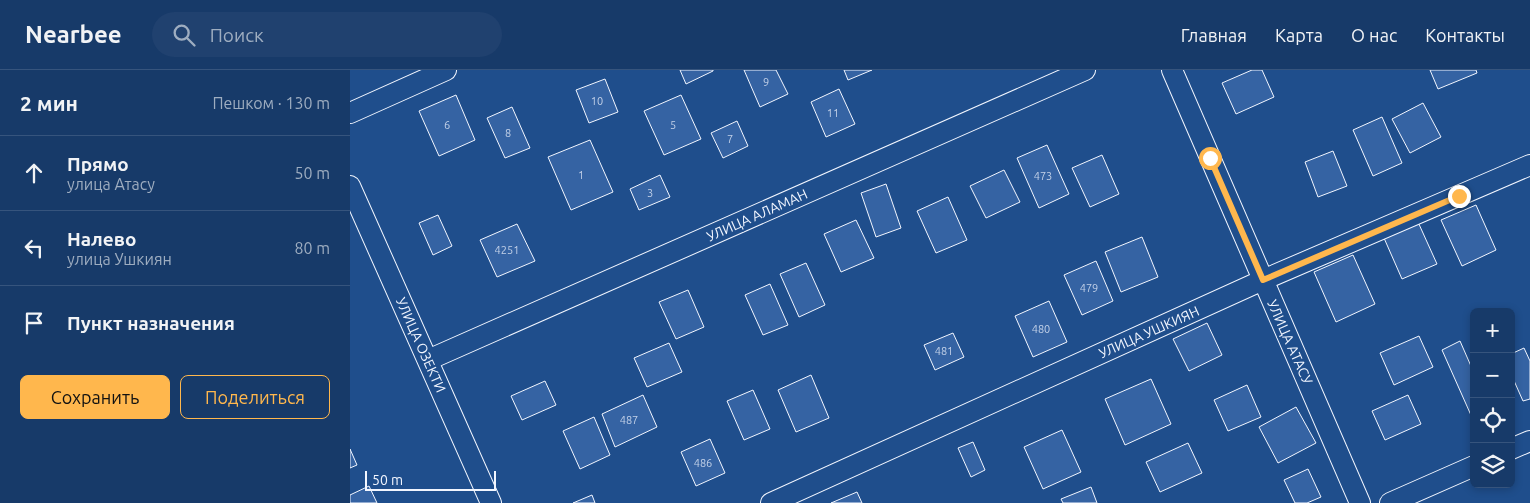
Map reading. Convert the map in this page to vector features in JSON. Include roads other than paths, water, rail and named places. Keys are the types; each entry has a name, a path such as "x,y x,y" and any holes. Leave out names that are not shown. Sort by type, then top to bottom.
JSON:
{"street":[{"path":"350,113 446,70"},
{"name":"УЛИЦА АЛАМАН","path":"428,360 1085,70"},
{"name":"УЛИЦА АТАСУ","path":"1172,70 1360,503"},
{"name":"УЛИЦА УШКИЯН","path":"771,503 1263,280 1530,165"},
{"name":"УЛИЦА ОЗЕКТИ","path":"350,186 492,503"},
{"path":"1515,447 1530,441"},
{"path":"1390,503 1470,468"}]}
